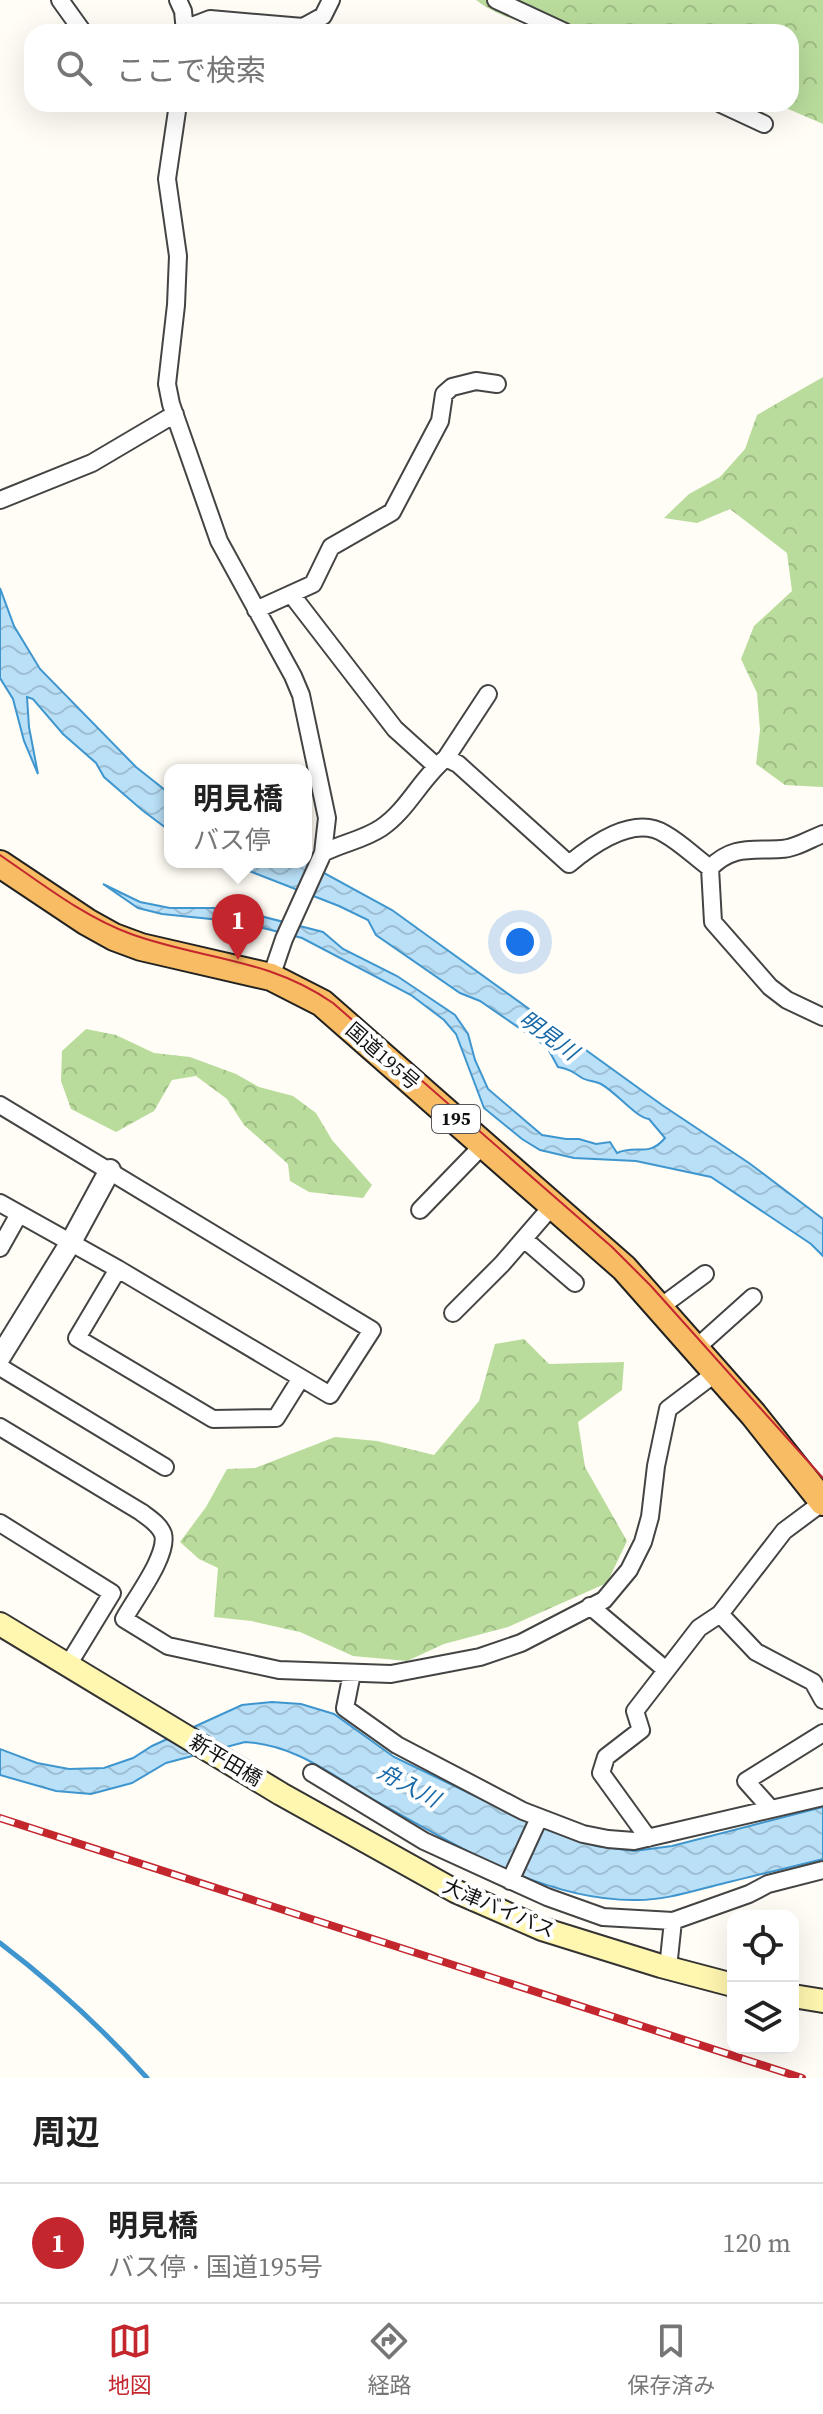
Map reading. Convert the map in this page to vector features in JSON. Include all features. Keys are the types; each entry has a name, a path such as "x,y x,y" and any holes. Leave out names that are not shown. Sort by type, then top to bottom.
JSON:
{"highway":[{"name":"国道195号","path":"0,864 114,937 141,947 271,977 322,1003 624,1268 717,1372 823,1502"}],"main road":[{"path":"0,1624 68,1665"},
{"name":"新平田橋","path":"68,1665 281,1794"},
{"name":"大津バイパス","path":"281,1794 455,1891 542,1929 727,1983"},
{"path":"799,1997 823,2001"}],"street":[{"path":"60,0 77,24"},
{"path":"178,0 184,24"},
{"path":"308,24 323,16 331,0"},
{"path":"496,0 548,24"},
{"path":"198,24 210,19 268,24"},
{"path":"177,112 167,179 178,256 167,384 219,541 301,695 327,818 321,858 284,939 271,977"},
{"path":"738,112 764,124"},
{"path":"256,610 313,584 331,547 392,512 440,421 444,394 452,387 476,381 497,384"},
{"path":"0,500 92,463 175,414"},
{"path":"291,594 395,729 441,762 458,764 569,864 590,847 619,833 644,828 662,831 710,868 713,922 770,987 787,1000 823,1017"},
{"path":"321,858 383,827 399,813 441,762 488,694"},
{"path":"710,868 721,858 750,848 784,849 823,834"},
{"path":"0,1105 372,1330 330,1395 0,1203"},
{"path":"420,1210 484,1144"},
{"path":"110,1170 71,1242 1,1357 165,1467"},
{"path":"453,1313 553,1205"},
{"path":"0,1248 19,1214"},
{"path":"524,1239 575,1283"},
{"path":"118,1269 77,1338 213,1419 276,1418 301,1378"},
{"path":"659,1308 705,1274"},
{"path":"695,1349 753,1297"},
{"path":"0,1427 141,1512 159,1527 164,1543 161,1556 124,1619 168,1646 279,1670 391,1674 480,1657 521,1643 604,1600 629,1570 643,1542 668,1409 717,1372"},
{"path":"648,1838 601,1773 606,1757 641,1730 635,1711 699,1628 720,1614 784,1531 823,1502"},
{"path":"0,1523 112,1593 68,1665"},
{"path":"590,1606 666,1670"},
{"path":"720,1614 756,1652 813,1682 823,1700"},
{"path":"352,1673 345,1708 397,1745 538,1821 583,1834 634,1841 823,1797"},
{"path":"771,1809 746,1781 823,1733"},
{"path":"312,1773 424,1841 512,1876 573,1907 603,1917 673,1921 749,1894 768,1884 823,1870"},
{"path":"512,1876 538,1821"},
{"path":"668,1968 673,1921"}],"green space":[{"path":"476,0 823,0 823,124 795,112 799,112 799,24 525,24"},
{"path":"823,377 822,787 785,785 756,764 760,730 757,693 741,659 754,626 792,591 787,553 730,509 697,523 664,518 689,494 720,477 745,449 757,415"},
{"path":"86,1029 116,1035 154,1053 190,1057 236,1074 259,1087 293,1096 316,1113 332,1140 372,1185 363,1198 309,1192 290,1181 288,1164 244,1125 227,1099 196,1076 172,1080 154,1111 116,1132 71,1109 61,1081 62,1051"},
{"path":"524,1339 549,1364 624,1362 622,1390 578,1422 585,1467 627,1541 607,1583 508,1627 444,1644 407,1661 353,1656 300,1632 251,1621 214,1617 218,1568 199,1559 180,1542 206,1507 227,1469 255,1468 335,1437 377,1441 434,1455 479,1401 495,1344"}],"water":[{"path":"0,588 14,626 40,669 136,767 164,789 164,826 104,777 96,763 63,734 33,699 27,697 38,774 24,741 13,699 0,678"},
{"name":"明見川","path":"312,866 392,910 823,1219 823,1256 811,1244 711,1177 636,1161 574,1158 540,1150 484,1108 456,1034 444,1020 411,995 302,938 240,922 162,914 138,908 103,884 140,902 170,908 229,908 323,932 343,949 397,976 455,1015 468,1034 488,1089 542,1135 596,1144 610,1142 617,1153 653,1148 665,1138 649,1119 638,1114 607,1088 558,1067 547,1047 480,1001 460,993 376,935 368,920 241,868"},
{"name":"舟入川","path":"272,1702 301,1704 334,1714 394,1757 519,1817 596,1846 634,1851 672,1846 823,1807 823,1859 665,1898 599,1898 566,1891 502,1868 440,1837 300,1756 265,1744 245,1742 166,1763 132,1783 91,1794 56,1791 0,1775 0,1749 37,1763 69,1769 104,1768 133,1758 152,1746 242,1705"}],"waterway":[{"path":"0,1943 77,2007 147,2078"}],"tram line":[{"path":"0,855 63,899 114,927 158,943 283,976 333,1003 612,1247 651,1286 823,1478"}],"railway":[{"path":"0,1818 802,2078"}],"place":[{"name":"明見橋","path":"238,960"}]}
